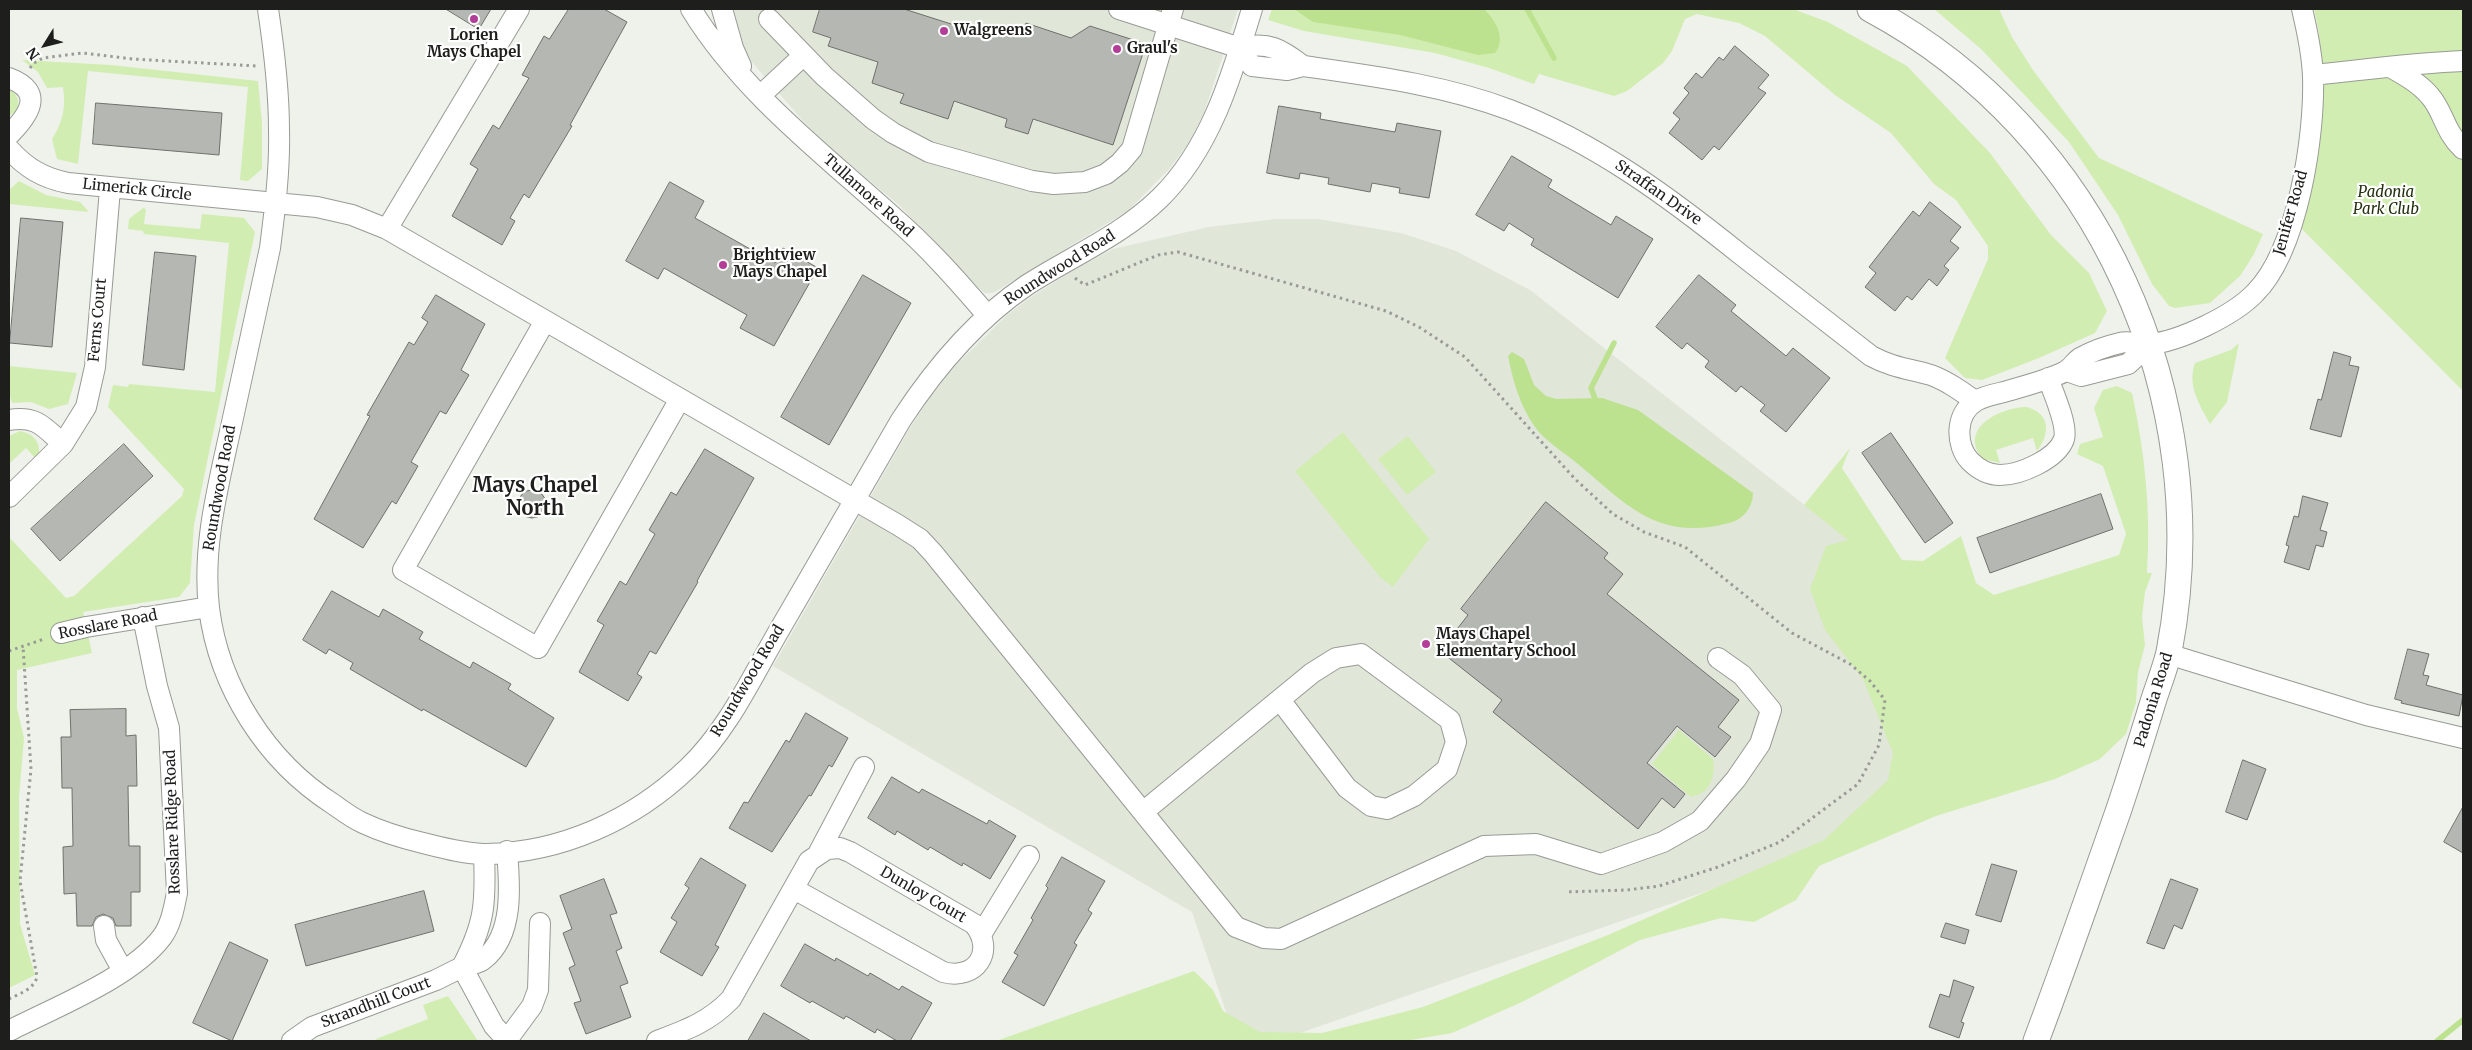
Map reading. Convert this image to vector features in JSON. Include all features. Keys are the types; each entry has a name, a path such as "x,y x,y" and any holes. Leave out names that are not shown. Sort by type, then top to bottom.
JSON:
{"main road":[{"name":"Padonia Road","path":"1870,9 1922,40 1989,94 2025,131 2086,209 2130,292 2150,344 2174,450 2178,497 2176,606 2168,654 2132,772 2036,1041"}],"street":[{"name":"Roundwood Road","path":"268,9 276,67 280,131 275,202 270,248 212,519 208,557 209,607 216,645 226,677 263,739 286,767 320,796 360,822 401,838 450,850 484,854 564,842 599,830 659,794 690,767 730,716 921,389 948,355 987,315 1027,285 1115,234 1135,220 1161,197 1198,150 1214,117 1240,48 1252,9"},
{"path":"387,229 519,9"},
{"name":"Tullamore Road","path":"691,9 705,32 782,119 894,217 942,263 987,315"},
{"name":"Tullamore Road","path":"722,9 733,48 747,79"},
{"path":"1119,9 1171,16 1240,48"},
{"name":"Jenifer Road","path":"2057,374 2079,359 2122,342 2150,344 2175,337 2202,326 2239,306 2255,294 2276,264 2288,235 2306,162 2312,116 2313,75 2302,9"},
{"path":"769,20 824,76 873,119 893,133 929,152 1032,181 1054,184 1077,182 1106,174 1120,163 1132,149 1171,16"},
{"name":"Straffan Drive","path":"1240,48 1258,43 1285,52 1303,66 1389,79 1471,98 1511,111 1594,150 1678,204 1871,356 1885,364 1931,376 1950,384 1974,401"},
{"path":"761,95 804,56"},
{"path":"2313,75 2392,68 2417,63 2463,61"},
{"path":"2392,68 2417,83 2432,97 2453,140 2463,149"},
{"path":"9,135 23,121 32,102 28,92 14,81"},
{"name":"Limerick Circle","path":"9,149 31,170 47,178 110,189 317,207 352,215 387,229 920,539 1236,927 1264,938 1281,939 1484,846 1536,844 1601,864 1663,842 1700,821 1736,779 1760,744 1771,710 1742,675 1718,658"},
{"name":"Ferns Court","path":"9,497 63,444 86,407 94,367 110,189"},
{"path":"545,321 403,570 538,648 680,399"},
{"path":"2057,374 2064,439 2050,457 2040,464 2002,475 1981,470 1971,462 1961,446 1959,434 1960,423 1974,401 2057,374"},
{"path":"9,420 21,418 33,420 44,426 63,444"},
{"name":"Rosslare Road","path":"61,633 143,617 209,607"},
{"name":"Rosslare Ridge Road","path":"9,1031 123,971 148,952 164,935 172,915 177,893 170,728 157,686 143,617"},
{"path":"1143,812 1312,673 1336,658 1361,654 1376,663 1450,720 1456,742 1447,769 1414,796 1387,809 1371,806 1347,788 1280,700"},
{"path":"2168,654 2366,715 2463,738"},
{"path":"657,1041 699,1025 718,1013 731,999 809,862 818,854 864,767"},
{"name":"Dunloy Court","path":"794,889 943,972 961,974 979,962 985,944 982,933 974,924 850,852 840,848 827,849 818,854"},
{"name":"Strandhill Court","path":"292,1041 312,1027 483,960 501,936 509,901 506,852"},
{"path":"484,854 482,921 462,967 494,1026 508,1041 532,1006 538,990 540,923"},
{"path":"982,933 1029,856"},
{"path":"104,926 106,940 123,971"}],"path":[{"path":"14,81 34,63 43,58 82,53 133,59 259,66"},
{"path":"1075,278 1085,285 1158,255 1178,252 1386,311 1419,327 1464,357 1575,479 1612,514 1644,532 1685,547 1792,633 1850,664 1870,681 1885,700 1879,745 1858,784 1780,842 1718,868 1660,886 1627,890 1565,892"},
{"name":"Rosslare Road","path":"9,651 61,633"},
{"path":"9,999 36,983 37,977 20,881 31,769 23,646"}],"shaded area":[{"path":"728,9 1238,9 1204,113 1188,144 1170,168 1128,211 993,293 985,293 900,206 831,149 804,122 751,61 738,37"},
{"path":"1294,9 1484,9 1498,29 1500,41 1495,53 1478,55 1400,35 1313,22"},
{"name":"Mays Chapel Elementary School","path":"1276,219 1318,219 1401,233 1456,251 1530,290 1872,558 2121,735 1710,890 1277,1041 1236,1041 1192,912 773,666 910,428 931,396 956,365 1007,315 1072,271 1113,249 1209,227"},
{"path":"1512,352 1524,359 1534,385 1546,396 1556,399 1602,398 1638,410 1753,493 1749,508 1739,519 1729,523 1704,528 1682,528 1645,516 1629,506 1550,442 1535,427 1525,411 1515,384 1508,356"}],"green space":[{"path":"1272,9 1793,9 1828,22 1907,66 1990,153 2051,235 2089,273 2107,311 2095,333 2039,358 1982,380 1965,378 1945,358 1988,259 1988,246 1956,200 1934,184 1891,133 1835,95 1765,36 1739,23 1697,14 1685,19 1672,51 1663,63 1627,91 1614,96 1539,74 1534,84 1489,68 1435,53 1304,31 1268,20"},
{"path":"1934,9 1999,9 2012,37 2033,70 2099,158 2263,234 2254,254 2240,276 2210,303 2175,308 2169,306 2152,284 2118,215 2069,142 1981,49"},
{"name":"Padonia Park Club","path":"2314,9 2463,9 2463,391 2300,227 2320,116 2319,33"},
{"path":"22,60 111,65 258,81 262,123 262,169 248,181 240,180 248,87 88,71 78,164 57,159 52,139 59,127 63,114 63,87 47,88 38,72"},
{"path":"9,88 18,99 18,106 9,116"},
{"path":"19,181 46,195 80,202 89,212 9,204 9,190"},
{"path":"143,208 146,209 144,224 200,229 202,214 244,218 255,232 194,525 190,583 179,597 83,612 92,653 17,670 17,708 24,738 19,797 20,924 35,975 9,988 9,537 66,598 74,596 182,496 184,489 108,407 113,385 128,387 129,384 215,392 229,243 144,234 143,231 128,229 129,219"},
{"path":"2239,343 2227,402 2210,424 2198,402 2193,387 2192,379 2195,363 2231,350"},
{"path":"9,366 77,373 68,404 49,409 31,402 12,403 9,393"},
{"path":"2117,386 2132,393 2137,415 2146,482 2148,527 2147,573 2152,573 2145,592 2142,617 2145,645 2138,672 2136,702 2126,734 2100,759 2055,779 1936,816 1819,866 1796,900 1754,922 1721,918 1640,940 1522,1002 1452,1033 1405,1041 996,1041 1194,971 1213,990 1223,1011 1260,1032 1322,1033 1423,1007 1608,935 1824,840 1888,780 1893,753 1863,679 1825,630 1810,589 1826,546 1848,540 1804,505 1850,448 1842,468 1902,560 1923,561 1961,536 1976,583 1994,595 2119,555 2126,534 2103,466 2077,454 2080,444 2103,437 2094,408 2103,390"},
{"path":"2027,407 2041,414 2046,425 2044,438 2037,451 2033,438 1996,450 2000,463 1983,459 1976,448 1975,438 1978,429 1994,416 2005,411"},
{"path":"20,431 30,434 36,440 39,448 39,458 35,458 26,448 9,464 9,436"},
{"path":"1343,432 1429,539 1393,587 1380,577 1295,471"},
{"path":"1408,436 1436,472 1407,495 1378,459"},
{"path":"1679,730 1713,759 1714,772 1710,783 1703,792 1691,797 1652,764"},
{"path":"448,996 478,1041 377,1041 376,1039 428,1019 423,1005"}],"building":[{"name":"Lorien Mays Chapel","path":"446,9 491,9 479,29"},
{"path":"569,9 604,9 627,22 570,125 572,126 529,198 524,194 510,218 515,221 502,245 452,216 478,169 470,164 493,125 499,129 529,78 522,75 544,36 549,39"},
{"path":"820,9 904,9 992,37 1012,25 1024,28 1026,23 1071,38 1090,26 1146,44 1113,145 1033,119 1028,134 1005,127 1007,119 954,101 948,119 900,103 904,94 872,83 878,62 828,46 831,38 813,32"},
{"path":"1735,46 1769,75 1758,88 1766,93 1719,150 1714,146 1702,160 1669,133 1680,119 1673,113 1689,93 1684,88 1696,73 1702,78 1719,57 1723,60"},
{"path":"96,103 222,113 219,155 93,144"},
{"path":"1279,106 1321,113 1320,119 1395,132 1397,123 1441,131 1429,198 1399,193 1400,188 1372,183 1370,192 1328,184 1329,178 1300,173 1299,179 1267,173"},
{"path":"1512,156 1552,180 1548,187 1611,225 1616,216 1653,239 1618,298 1531,245 1534,239 1509,223 1504,231 1476,215"},
{"name":"Brightview Mays Chapel","path":"670,182 704,201 695,218 775,263 783,248 818,268 774,346 740,328 747,315 664,268 658,279 626,261"},
{"path":"1930,202 1961,227 1950,241 1959,248 1944,266 1949,270 1937,286 1929,279 1912,300 1907,296 1895,311 1865,287 1876,273 1869,267 1913,211 1919,216"},
{"path":"21,218 63,222 52,347 10,343"},
{"path":"155,252 196,256 184,370 143,365"},
{"name":"Brightview Mays Chapel","path":"863,275 911,303 829,445 781,417"},
{"path":"1699,275 1736,305 1731,311 1786,356 1793,348 1830,378 1786,432 1760,411 1765,405 1741,386 1736,392 1705,367 1709,361 1687,343 1682,349 1656,327"},
{"path":"436,295 485,324 461,370 469,375 446,414 440,411 411,462 418,466 396,504 392,501 363,548 314,519 370,416 367,415 409,342 414,345 428,322 422,318"},
{"path":"2334,352 2351,357 2349,365 2359,367 2341,437 2310,429 2318,399 2321,400"},
{"path":"1891,433 1953,523 1925,543 1862,453"},
{"path":"124,444 153,476 60,561 31,529"},
{"path":"705,449 754,478 698,582 656,654 650,651 637,674 642,677 628,701 579,672 604,625 597,621 620,581 626,585 655,534 649,530 671,492 676,495"},
{"path":"532,490 542,494 546,504 542,514 532,518 522,514 518,504 522,494"},
{"path":"2101,494 2113,529 1990,573 1977,538"},
{"path":"2303,496 2328,503 2320,530 2327,532 2323,547 2316,545 2309,570 2284,562 2289,546 2286,545 2294,516 2298,517"},
{"path":"1546,502 1608,553 1604,558 1623,574 1607,594 1739,700 1718,727 1731,737 1715,757 1677,726 1647,763 1685,794 1674,808 1662,798 1638,829 1493,712 1502,700 1440,651 1468,615 1461,609"},
{"path":"332,591 379,617 383,609 423,632 419,639 470,668 473,662 511,684 508,689 554,718 526,767 423,709 422,711 350,669 353,663 329,649 326,654 303,640"},
{"path":"2408,649 2429,654 2423,675 2429,676 2426,685 2463,695 2459,716 2401,703 2402,701 2395,699"},
{"path":"126,709 126,736 136,735 137,786 128,786 129,846 140,846 140,892 131,892 131,926 116,926 113,918 103,914 96,917 92,926 77,926 76,893 64,894 63,847 73,846 72,788 62,788 61,737 71,737 70,710"},
{"path":"806,713 848,738 832,767 829,765 811,796 809,795 772,852 729,828 744,802 748,803 786,740 789,742"},
{"path":"2243,760 2266,769 2247,820 2226,812"},
{"path":"892,777 919,793 922,789 987,824 989,820 1016,836 990,879 963,863 962,866 930,847 928,850 897,831 895,835 868,818"},
{"path":"2463,807 2463,853 2444,842"},
{"path":"1062,857 1105,881 1088,910 1092,913 1074,943 1077,945 1044,1006 1002,982 1018,955 1014,953 1033,920 1031,918 1048,888 1046,886"},
{"path":"701,858 746,885 715,945 719,947 702,976 660,952 677,922 671,918 689,888 685,885"},
{"path":"1992,864 2017,871 2001,922 1976,915"},
{"path":"604,879 617,913 610,915 622,948 616,951 628,983 620,986 631,1017 586,1034 574,1003 581,1001 569,968 575,965 563,933 572,929 560,896"},
{"path":"2171,879 2198,889 2182,929 2174,925 2164,949 2147,943"},
{"path":"424,891 434,931 306,966 295,925"},
{"path":"1946,923 1969,930 1965,944 1941,937"},
{"path":"230,942 268,960 232,1041 193,1023"},
{"path":"805,944 835,961 836,958 868,976 870,973 899,990 902,986 932,1003 910,1041 897,1041 877,1029 875,1033 846,1016 844,1019 812,1001 810,1003 781,986"},
{"path":"1954,980 1974,987 1961,1022 1964,1023 1959,1038 1929,1027 1940,994 1949,997"},
{"path":"764,1013 811,1041 748,1041"}],"waterway":[{"path":"1527,9 1554,58"},
{"path":"1597,404 1591,388 1614,343"},
{"path":"2437,1041 2463,1020"}],"place":[{"name":"Lorien Mays Chapel","path":"474,19"},
{"name":"Walgreens","path":"944,31"},
{"name":"Graul's","path":"1117,49"},
{"name":"Brightview Mays Chapel","path":"723,265"},
{"name":"Mays Chapel Elementary School","path":"1426,644"}],"district":[{"name":"Mays Chapel North","path":"535,498"}]}
